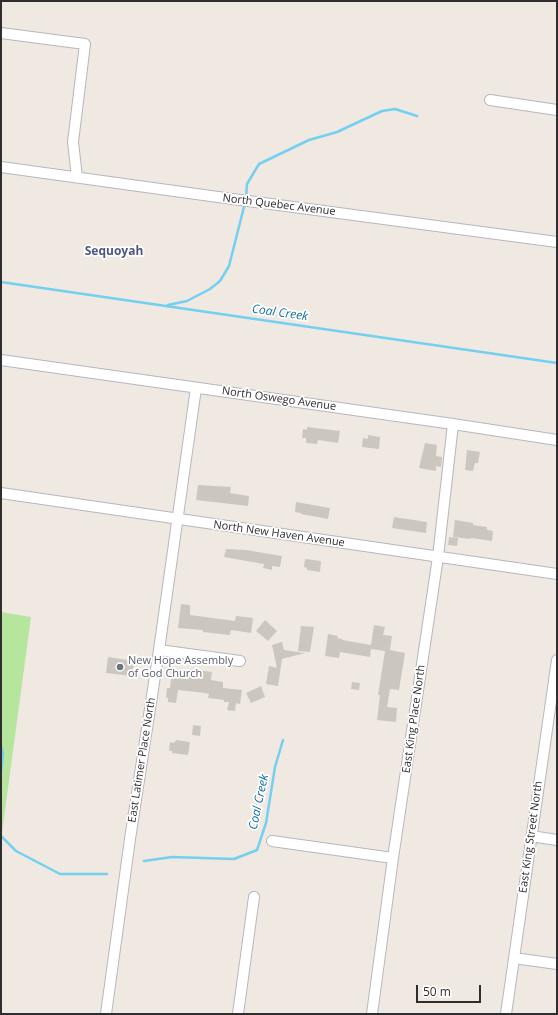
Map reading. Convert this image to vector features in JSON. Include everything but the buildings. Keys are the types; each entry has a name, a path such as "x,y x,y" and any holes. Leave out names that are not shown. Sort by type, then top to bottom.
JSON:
{"street":[{"path":"1,33 86,44 73,142 77,177"},
{"path":"490,100 557,110"},
{"name":"North Quebec Avenue","path":"1,167 28,172 77,177 557,242"},
{"name":"North Oswego Avenue","path":"1,360 557,440"},
{"name":"East Latimer Place North","path":"106,1014 196,388"},
{"name":"East King Place North","path":"372,1014 393,858 438,557 453,424"},
{"name":"North New Haven Avenue","path":"1,493 557,574"},
{"path":"159,650 240,661"},
{"name":"East King Street North","path":"506,1014 531,836 554,706 557,660"},
{"path":"531,836 557,840"},
{"path":"272,841 393,858"},
{"path":"238,1014 254,897"},
{"path":"514,958 557,964"}],"green space":[{"path":"1,612 31,617 1,840"}],"waterway":[{"path":"246,198 247,184 259,164 309,140 337,132 382,111 395,109 417,116"},
{"path":"168,305 187,301 210,289 220,281 229,266 245,203"},
{"name":"Coal Creek","path":"1,282 557,363"},
{"name":"Coal Creek","path":"144,861 172,857 234,859 257,850 266,823 275,767 283,740"},
{"name":"Coal Creek","path":"1,746 3,753 1,771"},
{"name":"Coal Creek","path":"1,836 16,851 60,874 107,874"}],"place":[{"name":"New Hope Assembly of God Church","path":"120,667"}],"district":[{"name":"Sequoyah","path":"114,252"}]}
